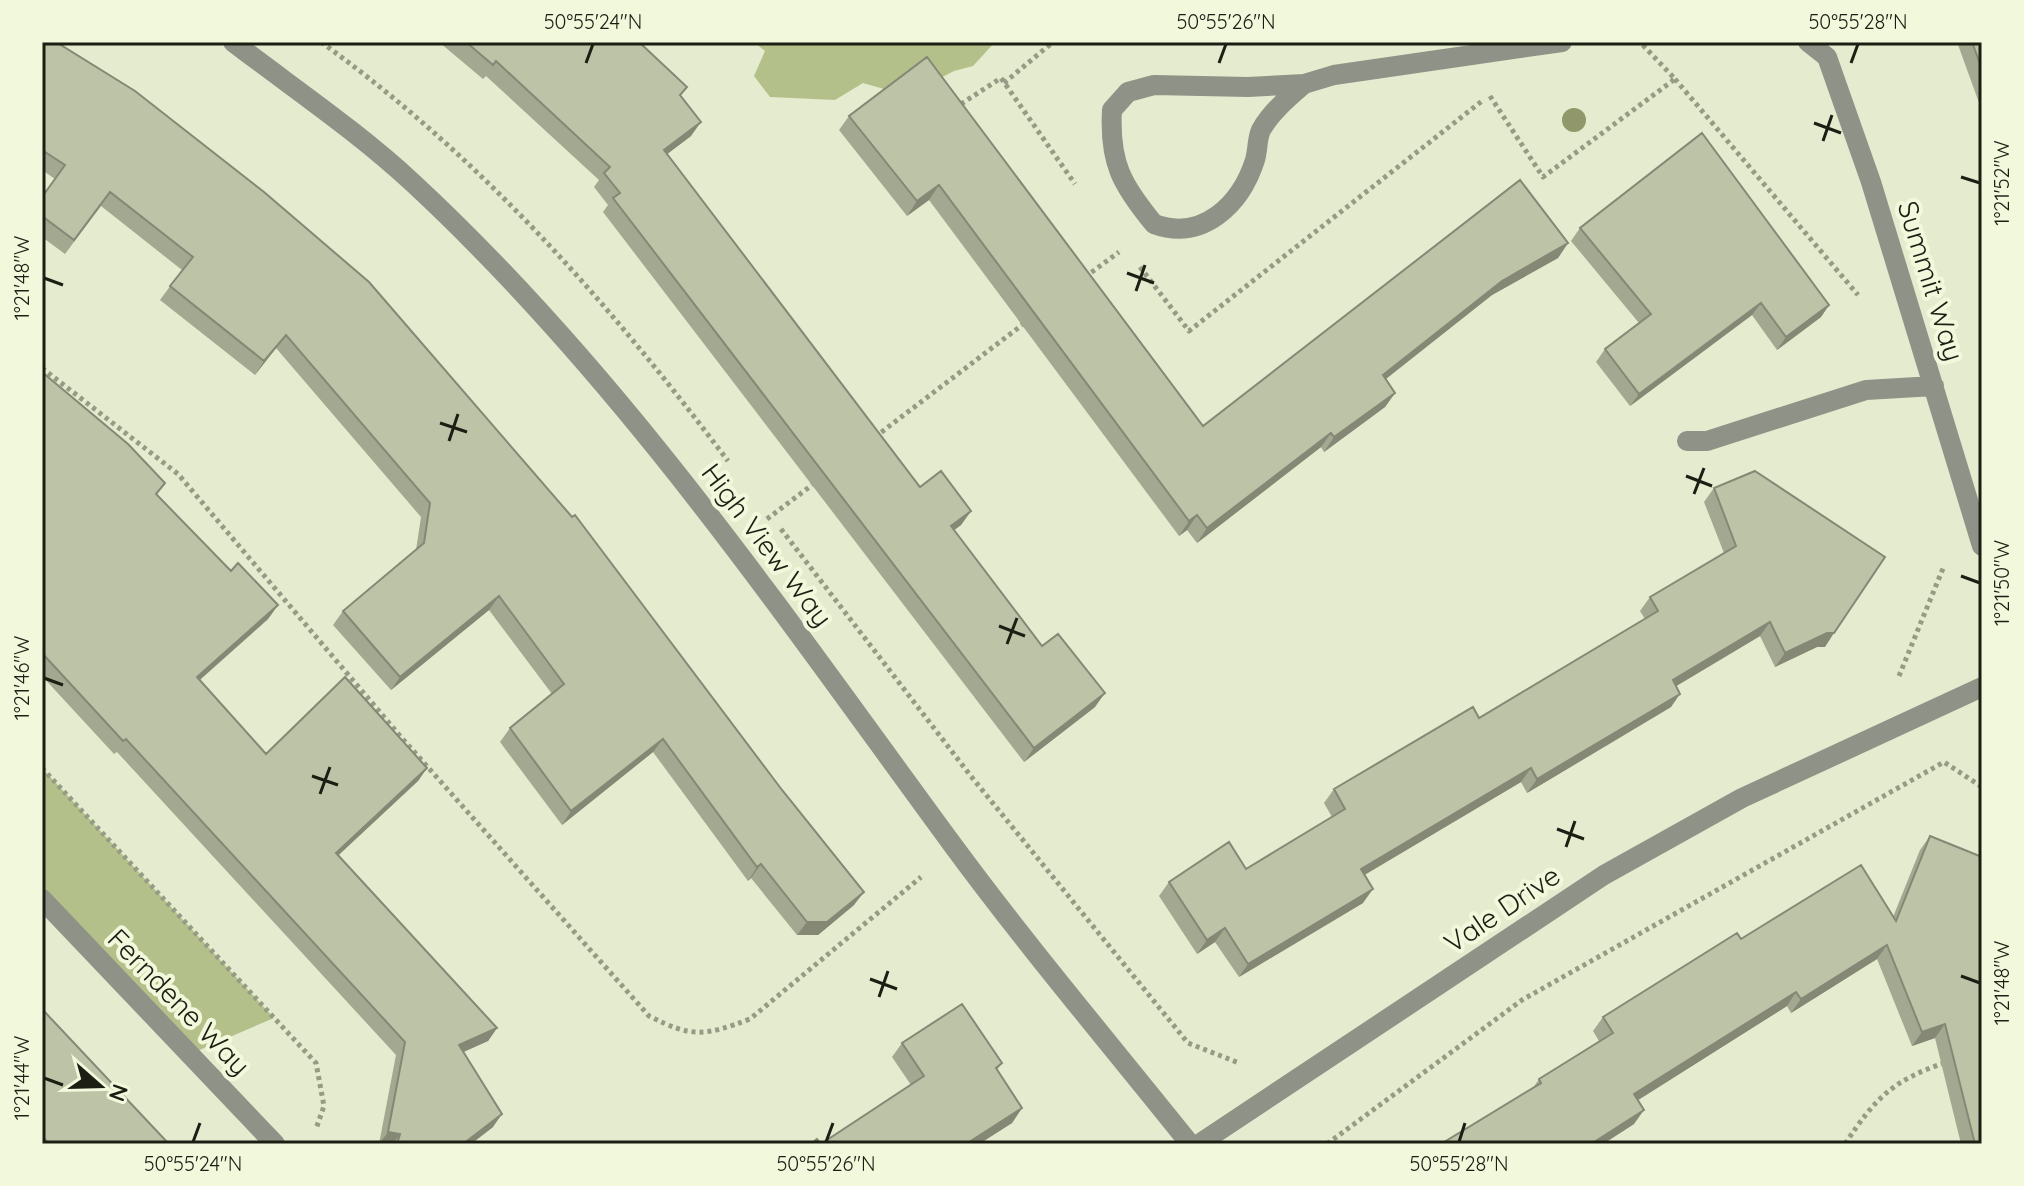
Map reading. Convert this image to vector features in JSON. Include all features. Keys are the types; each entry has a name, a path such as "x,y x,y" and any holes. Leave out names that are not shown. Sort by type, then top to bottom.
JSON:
{"street":[{"name":"High View Way","path":"233,42 411,181 485,253 622,403 733,544 956,849 1190,1144"},
{"path":"1304,84 1260,131 1257,155 1247,183 1225,211 1187,231 1154,224 1127,189 1113,163 1112,110 1128,92 1154,85 1212,88 1304,84 1361,71 1562,42"},
{"name":"Summit Way","path":"1808,42 1827,57 1871,182 1982,546"},
{"path":"1687,441 1707,441 1866,390 1934,386"},
{"name":"Vale Drive","path":"1199,1144 1604,875 1742,798 1982,687"},
{"name":"Ferndene Way","path":"42,899 275,1144"}],"path":[{"path":"1004,83 1053,42"},
{"path":"1640,42 1675,79 1864,303"},
{"path":"961,104 1001,78 1076,186"},
{"path":"1124,247 1189,331 1489,95 1543,177 1675,79"},
{"path":"1084,278 1154,224"},
{"path":"871,440 1033,316"},
{"path":"42,368 178,474 401,737 649,1016 682,1033 719,1031 750,1019 956,849"},
{"path":"733,544 820,478"},
{"path":"1898,677 1969,502"},
{"path":"1327,1144 1522,1000 1944,762 1982,787"},
{"path":"42,768 316,1063 324,1106 313,1138"},
{"path":"1845,1144 1880,1097 1898,1082 1955,1060"}],"green space":[{"path":"754,42 995,42 973,66 954,71 927,85 891,91 863,83 835,100 770,97 754,76 765,51"},
{"path":"42,768 274,1018 190,1054 42,899"}],"building":[{"path":"42,42 56,42 135,91 264,192 369,282 572,517 575,515 782,790 864,892 827,922 807,922 761,864 757,867 663,739 571,811 510,728 564,684 499,596 400,677 343,611 424,543 430,503 286,335 264,361 170,286 193,257 110,192 74,240 42,216 42,197 65,165 42,150"},
{"path":"466,42 639,42 687,87 680,95 701,122 664,150 920,487 941,471 971,511 951,526 1042,646 1058,634 1105,693 1034,748 613,198 620,193 604,173 610,167 496,61 493,65"},
{"path":"1972,42 1982,42 1982,69"},
{"path":"927,57 1203,426 1520,180 1568,243 1502,281 1383,375 1395,393 1334,437 1331,433 1207,528 1197,515 1189,521 939,185 917,201 849,116"},
{"path":"1702,133 1829,305 1786,337 1761,303 1639,394 1605,349 1651,314 1580,228"},
{"path":"42,372 128,444 165,483 156,494 231,571 238,563 278,605 197,677 266,754 345,677 427,768 336,853 497,1028 459,1045 502,1114 463,1144 397,1144 400,1134 388,1132 405,1042 126,739 123,741 42,653"},
{"path":"1755,471 1885,557 1834,633 1827,633 1785,653 1770,622 1673,680 1680,694 1537,779 1531,768 1361,869 1373,889 1248,964 1225,928 1207,940 1169,882 1229,842 1246,869 1345,809 1334,789 1473,707 1479,718 1658,611 1650,597 1736,546 1714,488"},
{"path":"1930,836 1982,857 1982,1144 1975,1144 1945,1024 1922,1032 1887,945 1801,999 1796,992 1634,1094 1644,1110 1591,1144 1441,1144 1541,1083 1539,1079 1613,1033 1603,1017 1737,933 1741,939 1861,865 1896,921"},
{"path":"962,1004 1002,1063 996,1068 1022,1108 966,1144 821,1144 924,1076 902,1043"},
{"path":"42,1009 169,1144 49,1144 42,1136"}]}
